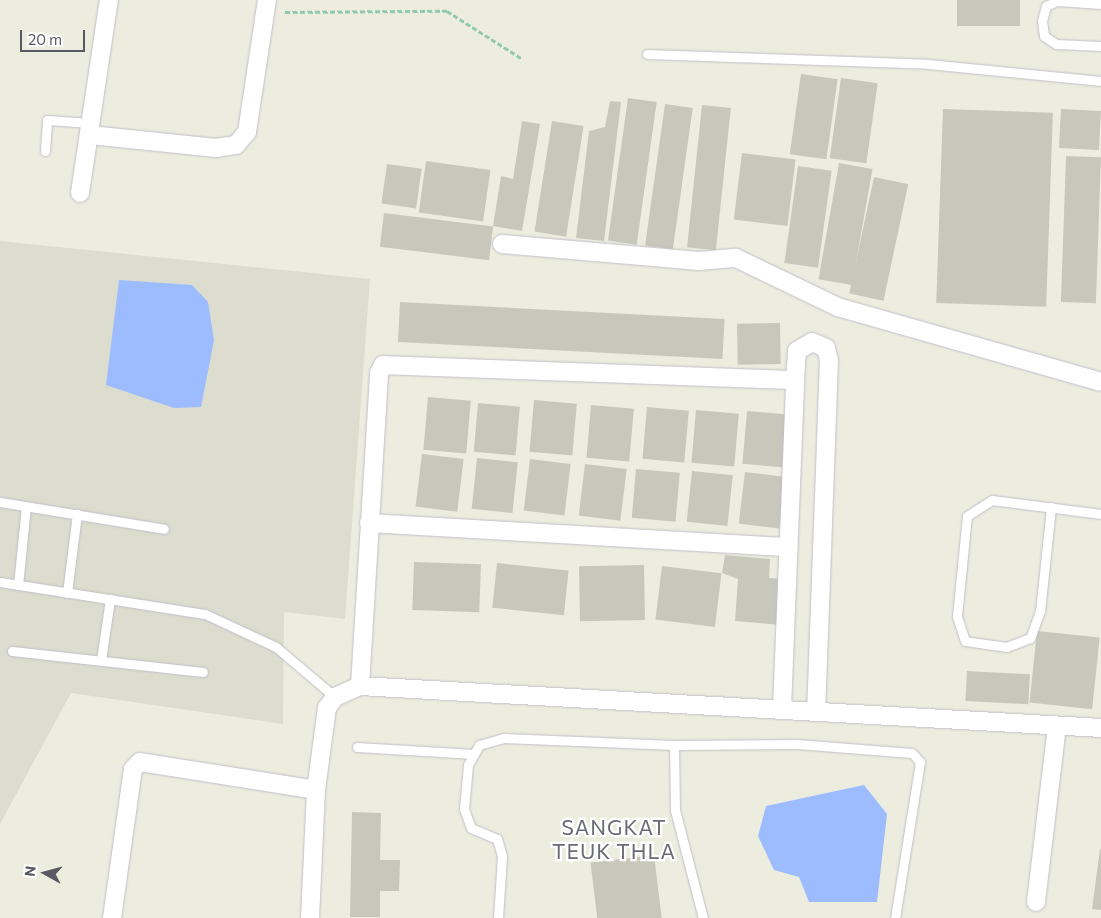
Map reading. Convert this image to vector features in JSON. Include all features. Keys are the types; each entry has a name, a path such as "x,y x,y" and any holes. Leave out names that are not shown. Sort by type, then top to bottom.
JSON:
{"street":[{"path":"80,193 109,0"},
{"path":"91,129 216,148 236,146 247,132 266,5"},
{"path":"502,244 699,261 736,258 838,307 1101,382"},
{"path":"782,709 797,351 812,342 821,345 829,360 816,711"},
{"path":"360,686 378,373 383,365 795,380"},
{"path":"369,524 788,547"},
{"path":"310,918 316,790 327,708 335,696 360,686 1101,728"},
{"path":"1036,902 1057,726"},
{"path":"112,918 133,769 140,762 316,790"}],"lane":[{"path":"1101,4 1057,0 1046,6 1042,21 1044,36 1056,44 1101,46"},
{"path":"647,54 928,64 1101,81"},
{"path":"45,151 47,120 91,129"},
{"path":"1051,508 1040,611 1030,638 1007,647 965,641 957,616 967,516 992,500 1101,514"},
{"path":"0,502 164,528"},
{"path":"18,585 26,506"},
{"path":"67,593 77,514"},
{"path":"0,582 205,614 229,623 276,647 335,696"},
{"path":"101,660 110,599"},
{"path":"12,651 203,672"},
{"path":"498,918 502,856 497,839 471,828 464,809 468,765 479,745 504,738 674,745 796,744 917,756 895,918"},
{"path":"674,745 675,810 703,918"},
{"path":"358,747 474,754"}],"path":[{"path":"266,5 447,11 521,58"}],"shaded area":[{"path":"0,241 370,279 345,619 284,612 283,724 71,693 0,824"}],"water":[{"path":"119,280 192,285 208,302 214,340 201,407 174,408 106,385"},
{"path":"864,785 887,814 877,902 809,902 799,877 774,870 758,836 766,806"}],"building":[{"path":"957,0 1020,0 1020,26 957,26"},
{"path":"801,74 838,79 826,159 790,154"},
{"path":"841,78 878,83 866,163 830,158"},
{"path":"628,98 657,102 637,245 608,241"},
{"path":"610,101 621,102 604,241 576,238 589,131 605,127"},
{"path":"665,104 693,108 673,250 645,246"},
{"path":"702,105 731,108 716,250 687,247"},
{"path":"943,109 1053,113 1046,307 936,303"},
{"path":"1061,109 1101,111 1099,150 1059,148"},
{"path":"522,121 540,124 522,231 493,226 501,176 513,179"},
{"path":"552,121 584,126 566,237 534,232"},
{"path":"742,153 796,160 787,226 734,220"},
{"path":"1066,156 1101,157 1096,303 1061,302"},
{"path":"426,161 490,170 483,222 419,212"},
{"path":"839,163 872,169 852,285 819,279"},
{"path":"387,164 422,169 416,208 381,204"},
{"path":"798,166 832,171 818,268 784,263"},
{"path":"874,177 908,184 883,301 849,293"},
{"path":"384,213 493,226 489,260 380,247"},
{"path":"400,302 725,319 722,359 398,342"},
{"path":"780,323 781,364 738,365 737,324"},
{"path":"428,397 471,401 466,454 423,450"},
{"path":"534,400 577,404 572,456 529,452"},
{"path":"478,403 520,407 516,455 474,452"},
{"path":"591,405 634,409 629,462 586,458"},
{"path":"647,407 689,411 684,462 642,459"},
{"path":"696,410 739,414 734,467 691,463"},
{"path":"747,411 790,415 785,468 742,464"},
{"path":"422,454 464,459 457,512 416,507"},
{"path":"477,458 518,462 512,513 472,509"},
{"path":"530,459 571,464 564,516 524,511"},
{"path":"585,464 627,469 620,521 579,516"},
{"path":"636,469 680,473 676,522 632,518"},
{"path":"692,471 733,475 727,526 687,522"},
{"path":"745,472 786,477 779,529 739,524"},
{"path":"725,555 770,559 769,578 785,579 781,625 735,621 738,579 722,573"},
{"path":"414,562 481,564 479,612 412,610"},
{"path":"497,563 569,571 564,615 492,608"},
{"path":"644,565 645,620 580,621 579,566"},
{"path":"662,566 722,573 715,627 655,620"},
{"path":"1037,631 1100,638 1092,709 1029,703"},
{"path":"967,671 1030,674 1028,704 965,701"},
{"path":"352,812 381,813 380,860 400,860 399,891 380,891 380,917 350,917"},
{"path":"1101,849 1101,910 1092,909"},
{"path":"654,855 662,918 597,918 590,863"}],"district":[{"name":"SANGKAT TEUK THLA","path":"614,839"}]}
